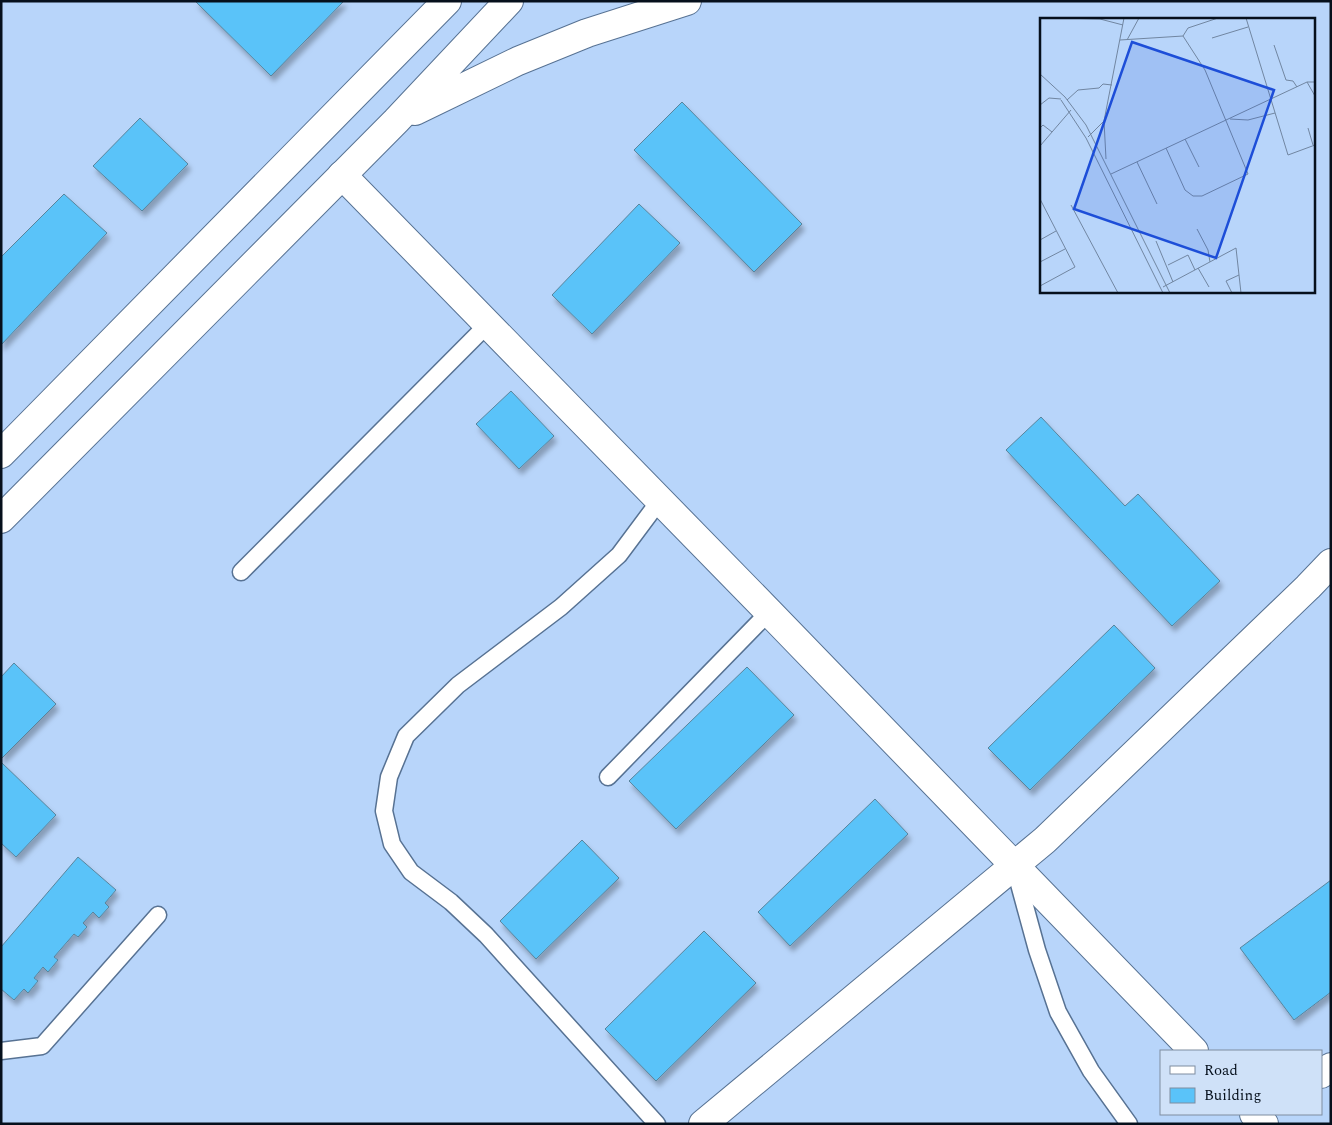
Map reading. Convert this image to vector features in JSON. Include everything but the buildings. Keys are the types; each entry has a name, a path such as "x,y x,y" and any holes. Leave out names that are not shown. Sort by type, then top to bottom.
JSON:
{"street":[{"path":"1,454 447,1"},
{"path":"1,519 396,121 509,1"},
{"path":"396,121 467,85 587,33 687,1"},
{"path":"342,175 1193,1050"},
{"path":"703,1124 1045,840 1331,563"}],"lane":[{"path":"241,572 488,324"},
{"path":"657,1124 486,935 451,902 411,872 392,844 384,811 390,777 406,736 458,685 561,607 619,555 660,500"},
{"path":"608,777 769,612"},
{"path":"1014,866 1037,950 1058,1012 1091,1071 1129,1124"},
{"path":"1,1051 42,1046 158,915"}]}
